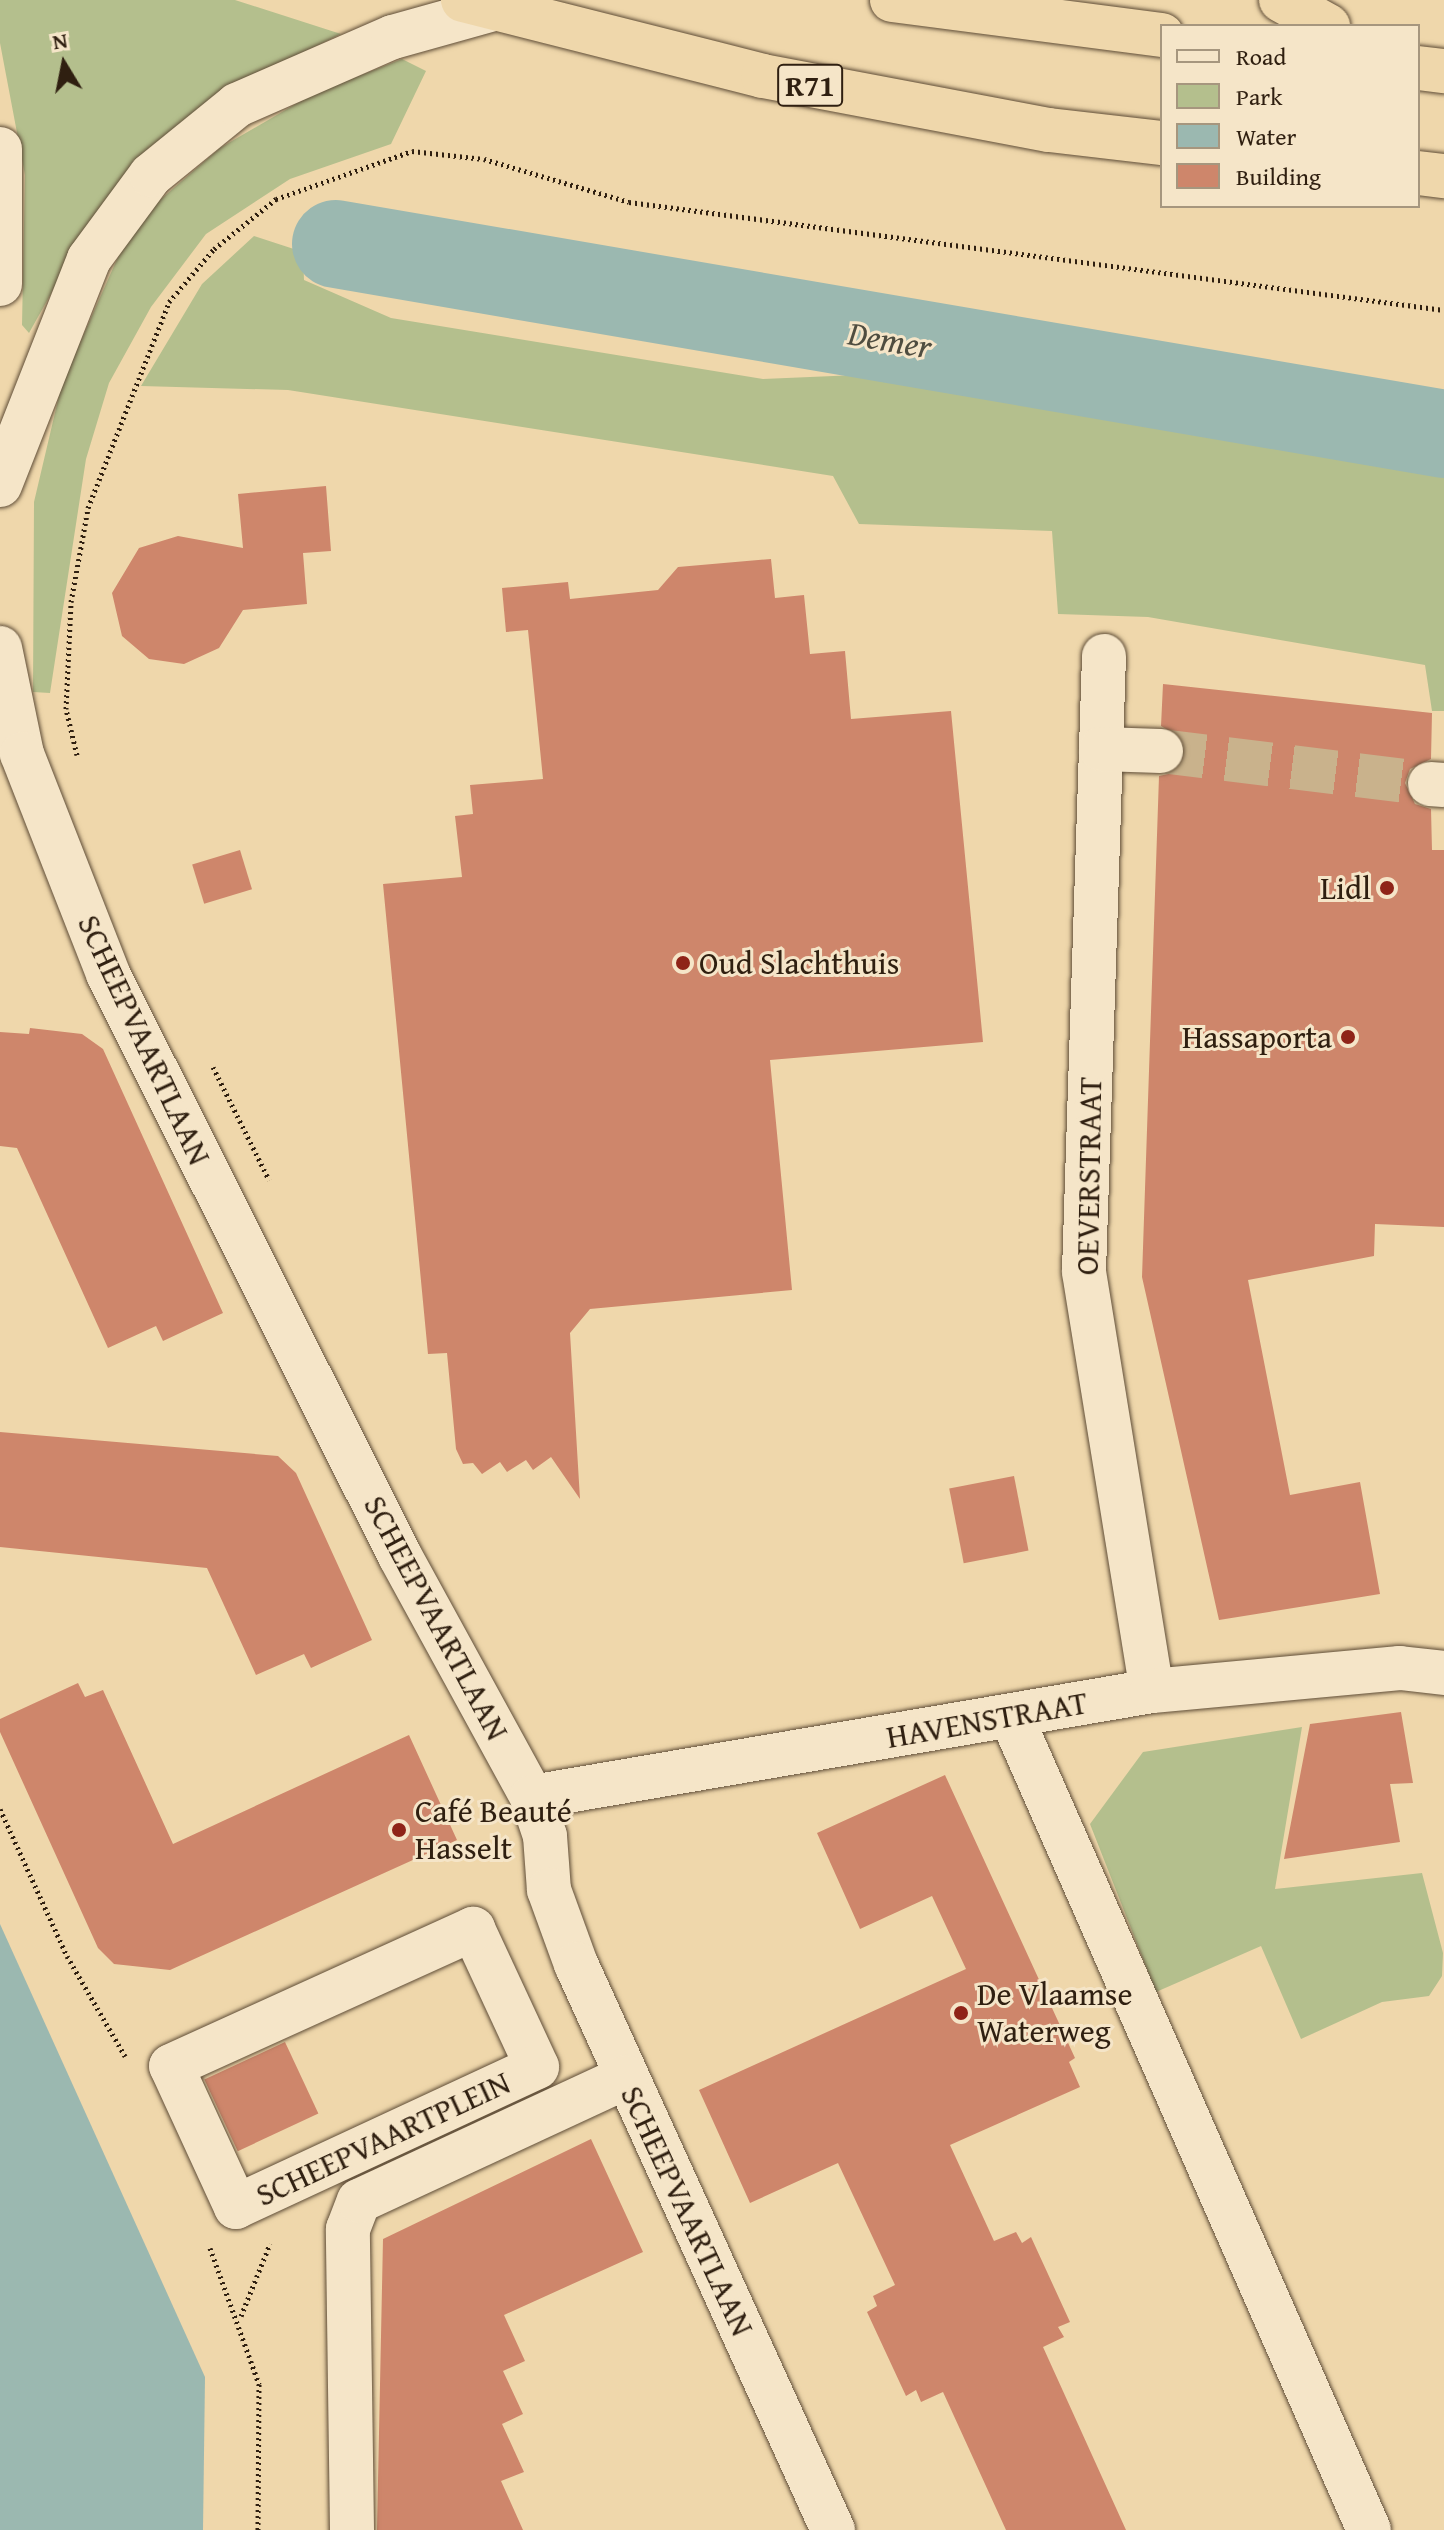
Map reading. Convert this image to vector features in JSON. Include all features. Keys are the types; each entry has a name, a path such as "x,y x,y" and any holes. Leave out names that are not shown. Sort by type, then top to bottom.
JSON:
{"highway":[{"path":"892,0 1160,35"},
{"path":"1281,0 1324,24"},
{"name":"R71","path":"478,4 763,76 1049,130 1160,143"},
{"path":"1420,68 1444,71"},
{"path":"1420,173 1444,176"}],"street":[{"path":"0,485 89,259 151,175 237,105 393,37 478,4"},
{"path":"0,149 0,284"},
{"name":"SCHEEPVAARTLAAN","path":"0,648 11,716 108,974 400,1556 532,1797 545,1836 549,1890 626,2077 833,2530"},
{"name":"OEVERSTRAAT","path":"1104,656 1084,1272 1152,1691"},
{"path":"1101,749 1161,751"},
{"name":"HAVENSTRAAT","path":"532,1797 1152,1691 1400,1668 1444,1673"},
{"path":"1011,1716 1369,2530"},
{"name":"SCHEEPVAARTPLEIN","path":"473,1929 537,2067 236,2207 154,2055 473,1929"},
{"path":"352,2530 348,2229 359,2201 626,2077"}],"path":[{"path":"66,709 71,602 88,508 169,302 214,249 276,199 412,151 484,159 629,202 1444,310"},
{"path":"0,1809 67,1956 128,2064"},
{"path":"122,2050 154,2055"},
{"path":"203,2233 241,2317 259,2384 258,2530"}],"green space":[{"path":"0,0 235,0 341,34 226,90 137,161 94,217 29,333 22,325 25,175 0,43"},
{"path":"402,59 426,71 391,144 290,179 206,234 151,307 109,383 86,459 50,693 33,692 34,502 62,383 118,257 153,206 220,148 313,94"},
{"path":"254,236 303,252 304,280 391,318 763,379 857,375 1444,465 1444,711 1432,711 1425,665 1148,617 1058,614 1052,531 859,524 833,476 288,390 141,386 202,284"},
{"path":"1302,1727 1275,1889 1422,1873 1443,1953 1442,1976 1429,1996 1382,2002 1301,2039 1261,1946 1156,1992 1090,1824 1143,1752"}],"water":[{"path":"0,1924 205,2377 203,2530 0,2530"}],"building":[{"path":"326,486 331,551 303,553 307,604 243,610 219,648 184,664 149,659 122,636 112,593 139,548 178,536 243,548 238,494"},
{"name":"Oud Slachthuis","path":"771,559 775,598 804,595 810,654 845,651 851,719 951,711 983,1042 770,1060 792,1290 590,1309 570,1333 580,1499 551,1457 533,1470 526,1460 507,1472 500,1462 482,1474 473,1463 463,1464 456,1449 447,1353 428,1354 383,884 462,877 455,816 473,814 470,785 543,779 528,630 506,632 502,588 568,582 570,599 658,590 678,567"},
{"path":"1163,684 1432,713 1431,759 1410,769 1405,783 1415,804 1431,809 1432,850 1444,850 1444,1227 1375,1224 1374,1256 1248,1280 1290,1495 1360,1482 1380,1594 1219,1620 1142,1277 1159,776 1173,773 1186,753 1183,739 1161,726"},
{"path":"240,850 252,889 204,904 192,865"},
{"path":"30,1028 82,1034 103,1049 223,1313 163,1341 156,1326 108,1348 17,1148 0,1146 0,1032 29,1034"},
{"path":"0,1432 278,1456 296,1473 372,1640 311,1668 304,1654 256,1675 207,1568 0,1547"},
{"path":"1014,1476 1029,1551 964,1563 949,1489"},
{"path":"78,1683 85,1697 103,1690 173,1844 409,1735 457,1840 170,1970 114,1964 98,1948 0,1732 0,1719"},
{"path":"1401,1712 1413,1783 1390,1784 1400,1842 1284,1859 1310,1724"},
{"path":"945,1775 1075,2058 1069,2062 1080,2087 950,2145 994,2241 1016,2232 1022,2243 1031,2237 1070,2322 1058,2327 1064,2337 1043,2347 1126,2530 1006,2530 943,2392 921,2402 916,2390 906,2396 867,2312 877,2306 873,2296 895,2285 838,2163 750,2203 699,2090 966,1969 932,1896 860,1929 817,1833"},
{"path":"285,2042 318,2114 238,2151 204,2080"},
{"path":"591,2139 643,2252 504,2315 525,2361 503,2371 523,2414 502,2424 524,2472 501,2481 523,2530 377,2530 383,2239"}],"waterway":[{"name":"Demer","path":"336,244 1444,434"}],"tunnel":[{"path":"1161,751 1430,784"}],"place":[{"name":"Lidl","path":"1387,888"},
{"name":"Oud Slachthuis","path":"683,963"},
{"name":"Hassaporta","path":"1348,1037"},
{"name":"Café Beauté Hasselt","path":"399,1830"},
{"name":"De Vlaamse Waterweg","path":"961,2013"}]}
